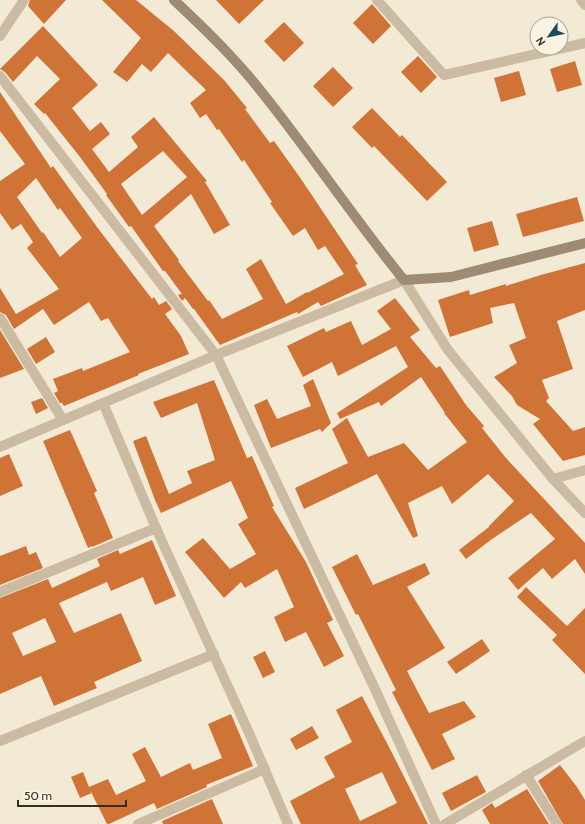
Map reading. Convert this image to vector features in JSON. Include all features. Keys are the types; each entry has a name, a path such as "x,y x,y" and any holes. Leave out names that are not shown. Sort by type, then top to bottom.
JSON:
{"main road":[{"path":"174,0 218,41 263,94 377,247 404,280 451,278 585,243"}],"street":[{"path":"0,36 24,0"},
{"path":"377,0 444,75 585,43"},
{"path":"581,0 585,5"},
{"path":"0,76 216,355 375,689 436,824"},
{"path":"0,447 216,355 404,280 448,350 553,479 585,513"},
{"path":"0,318 63,420"},
{"path":"103,403 156,528 214,654 288,824"},
{"path":"553,479 585,470"},
{"path":"0,592 156,528"},
{"path":"0,741 214,654"},
{"path":"445,824 585,741"},
{"path":"138,824 265,769"},
{"path":"526,775 558,824"}],"building":[{"path":"30,0 66,0 44,24 28,6"},
{"path":"102,0 136,0 174,31 224,80 247,108 245,109 270,143 274,141 301,179 358,264 355,265 367,285 321,306 318,302 298,314 297,312 220,345 185,298 182,301 178,295 182,294 165,271 163,271 131,226 129,227 80,157 45,113 44,114 34,104 60,79 37,56 13,82 5,72 0,69 43,26 98,85 72,108 90,131 101,122 110,134 92,149 109,172 138,147 131,137 154,117 207,181 205,182 230,225 214,234 191,194 154,226 179,260 178,261 222,319 263,299 246,269 261,259 286,304 344,274 325,246 318,250 305,228 293,236 270,203 272,202 244,160 242,162 219,129 217,130 206,114 200,118 190,103 206,90 168,53 151,72 142,64 127,82 113,72 141,38","holes":["163,151 187,177 142,215 121,184"]},
{"path":"216,0 264,0 239,24"},
{"path":"372,4 391,26 373,44 353,23"},
{"path":"284,22 304,43 284,62 264,41"},
{"path":"418,56 437,77 421,93 401,72"},
{"path":"575,61 582,85 557,92 550,69"},
{"path":"333,67 353,88 333,107 313,86"},
{"path":"519,71 526,95 501,102 494,78"},
{"path":"0,92 51,168 53,166 152,299 154,297 159,305 166,301 172,309 165,314 181,336 189,354 64,406 60,403 54,393 58,391 53,379 82,368 83,371 130,352 108,318 101,321 89,302 54,325 43,309 14,329 6,315 0,312 0,288 16,314 59,289 27,248 33,242 21,224 12,230 0,213 0,181 25,164 0,131","holes":["36,178 58,210 60,208 82,238 60,257 17,197"]},
{"path":"372,108 400,137 402,135 447,182 427,201 374,146 372,148 352,127"},
{"path":"577,197 584,221 523,237 516,214"},
{"path":"492,221 499,245 474,252 467,228"},
{"path":"585,263 585,310 557,321 573,369 542,380 549,398 546,401 573,431 585,427 585,455 563,461 533,424 540,419 517,405 512,396 494,377 517,363 509,345 526,338 514,303 490,308 493,323 450,337 438,300 469,290 470,295 506,284 506,286"},
{"path":"395,298 420,330 410,337 436,368 440,366 466,405 484,426 482,428 506,458 585,543 585,574 575,559 552,579 543,568 518,590 508,578 555,539 531,513 492,539 466,559 459,550 489,527 514,501 488,474 452,504 442,486 408,503 418,536 413,538 377,474 304,509 295,488 348,463 332,429 347,418 368,457 404,443 428,470 467,442 444,413 421,377 381,406 379,402 340,419 337,413 408,367 396,346 338,376 332,362 303,377 287,346 324,328 326,332 351,321 362,345 391,329 377,311"},
{"path":"0,330 24,369 0,378"},
{"path":"46,337 55,352 36,364 27,349"},
{"path":"313,379 331,423 322,432 320,429 271,448 254,405 267,399 277,419 311,406 303,385"},
{"path":"214,380 247,458 252,456 274,506 272,507 306,562 333,620 327,623 344,656 324,667 306,632 285,642 274,617 294,607 277,569 245,588 241,582 224,598 185,552 203,538 230,569 256,554 238,524 248,518 231,481 161,513 155,500 133,441 146,436 169,494 192,483 187,471 215,460 197,403 161,418 153,402"},
{"path":"42,398 48,408 36,414 31,402"},
{"path":"70,430 97,491 94,493 113,538 88,548 43,441"},
{"path":"9,454 23,486 0,496 0,458"},
{"path":"152,540 176,596 155,605 143,577 111,591 107,582 59,603 74,633 121,613 142,661 94,682 97,688 54,706 41,676 0,694 0,598 48,579 52,588 100,566 97,559 118,550 120,554","holes":["45,618 56,642 23,656 12,633"]},
{"path":"26,546 29,555 36,552 43,568 0,585 0,556"},
{"path":"357,554 373,585 425,563 430,574 407,587 445,648 407,671 429,713 464,701 476,717 442,734 455,759 432,770 392,692 396,690 358,614 356,615 332,567"},
{"path":"526,587 567,626 585,608 585,674 552,640 557,635 517,597"},
{"path":"482,639 490,651 456,674 447,662"},
{"path":"265,651 275,672 263,678 253,657"},
{"path":"362,696 428,824 301,824 290,801 335,777 324,757 352,742 336,710","holes":["382,772 397,803 360,821 345,789"]},
{"path":"231,714 253,766 206,785 207,787 157,809 154,803 109,824 107,824 92,793 80,798 71,777 83,772 89,787 108,779 116,795 146,781 132,754 145,747 161,777 190,763 193,770 222,758 208,724"},
{"path":"312,726 319,738 296,750 290,739"},
{"path":"560,765 585,800 585,824 563,824 538,781"},
{"path":"477,775 486,792 451,811 442,793"},
{"path":"527,789 549,824 490,824 482,810 492,803 495,808"},
{"path":"212,799 223,824 163,824 162,821"}]}
